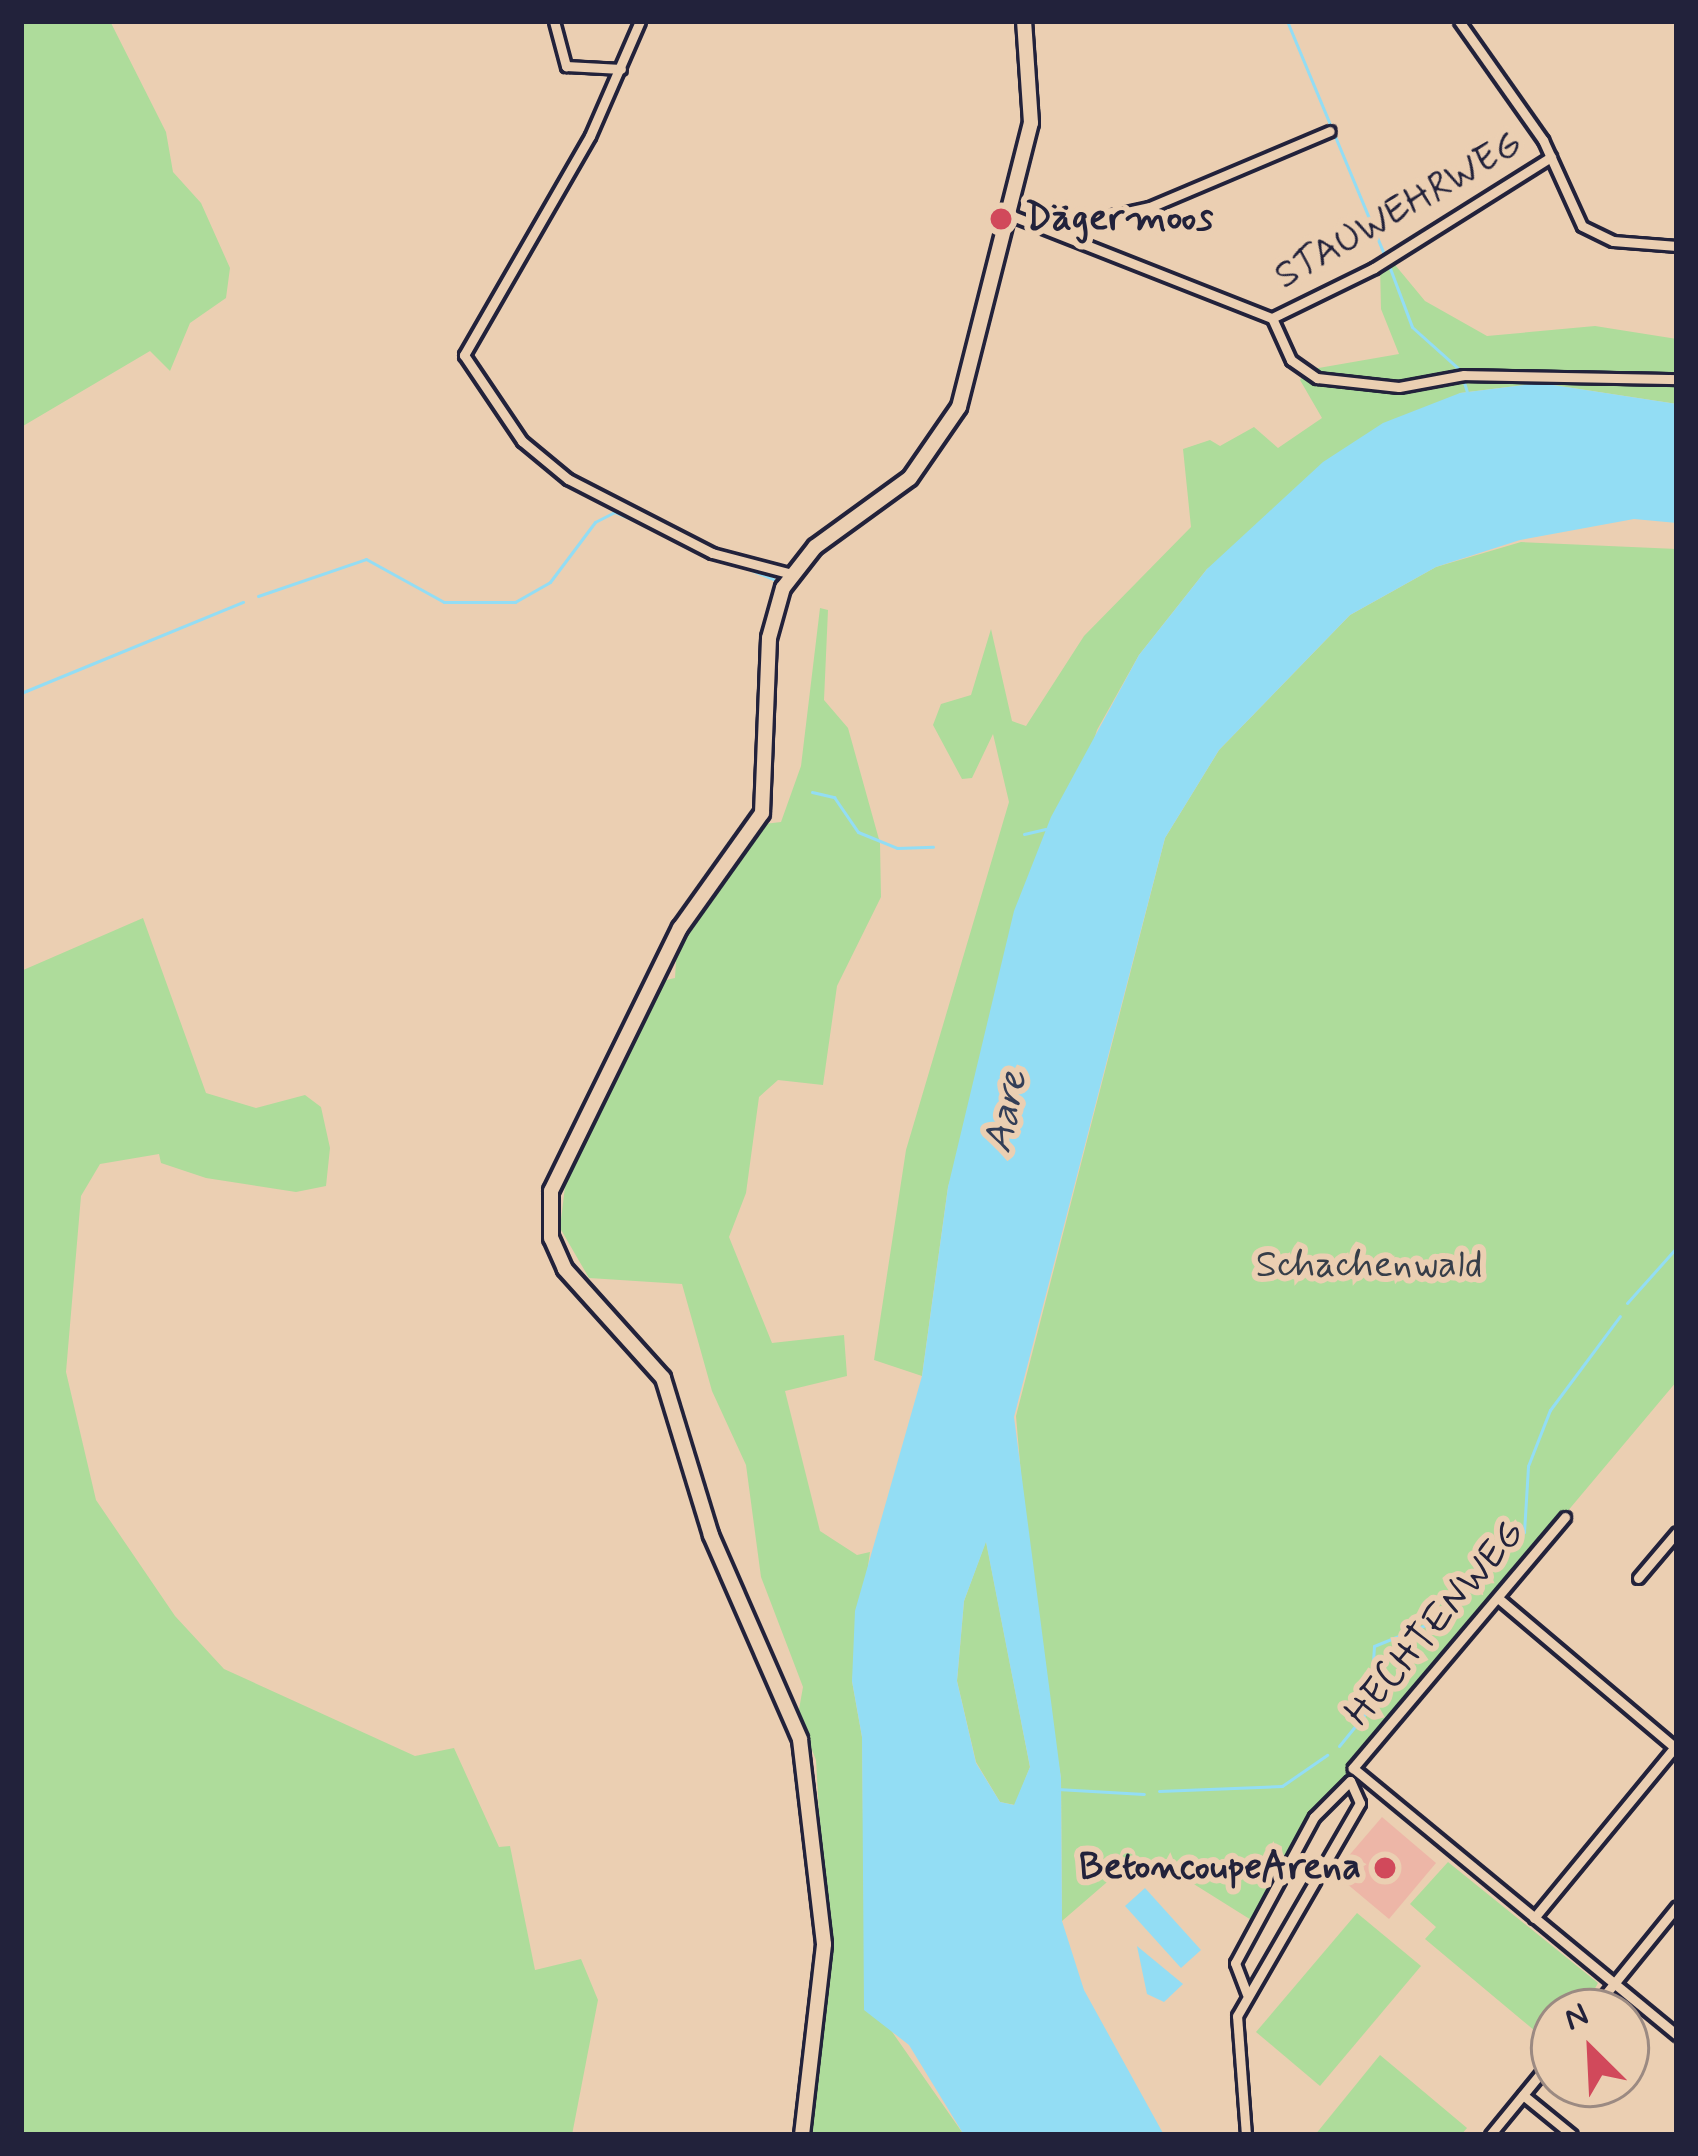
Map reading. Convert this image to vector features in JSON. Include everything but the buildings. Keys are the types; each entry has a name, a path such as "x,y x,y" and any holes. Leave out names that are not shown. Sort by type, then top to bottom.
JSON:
{"main road":[{"path":"802,2135 817,2054 822,1901 794,1717 711,1535 664,1378 573,1281 549,1221 554,1179 659,967 762,813 769,638 792,574 910,478 944,434 964,394 1031,123 1027,22"}],"street":[{"path":"554,21 566,66 621,69"},
{"path":"640,21 593,124 464,356 522,441 568,478 712,553 792,574"},
{"path":"1459,21 1551,157 1588,232 1677,246"},
{"path":"1058,227 1150,207 1330,131"},
{"name":"STAUWEHRWEG","path":"1010,214 1058,227 1202,297 1272,318 1374,268 1551,157"},
{"path":"1272,318 1305,375 1400,387 1461,375 1677,379"},
{"name":"HECHTENWEG","path":"1534,1918 1353,1768 1564,1517"},
{"path":"1638,1578 1677,1532"},
{"path":"1498,1598 1676,1748 1534,1918 1677,2035"},
{"path":"1246,2135 1237,2016 1360,1803 1350,1780 1314,1817 1234,1963 1247,1994"},
{"path":"1612,1988 1677,1906"},
{"path":"1490,2135 1530,2086"},
{"path":"1523,2095 1572,2135"}],"green space":[{"path":"21,21 110,21 166,132 173,172 201,203 230,268 226,298 190,323 170,371 150,351 23,426"},
{"path":"1391,260 1425,301 1487,336 1595,326 1677,339 1677,404 1540,383 1460,393 1207,569 1139,655 1097,730 948,1187 922,1376 874,1360 906,1150 1009,802 993,734 972,778 962,779 933,725 941,704 971,695 991,629 1012,721 1026,726 1084,636 1191,527 1183,449 1210,440 1220,446 1254,427 1278,448 1322,418 1300,380 1307,370 1399,354 1381,309 1380,265"},
{"name":"Schachenwald","path":"1521,542 1677,549 1677,1381 1324,1801 1256,1923 1157,1861 1128,1864 1062,1921 1061,1778 1033,1616 1016,1416 1165,838 1219,750 1350,615 1436,567"},
{"path":"820,608 828,610 824,700 848,728 880,843 881,897 837,986 823,1085 778,1080 759,1097 746,1193 729,1237 772,1343 844,1335 847,1376 785,1391 820,1531 857,1555 870,1552 852,1681 862,1737 865,1993 964,2135 807,2135 828,1977 816,1760 798,1715 803,1687 761,1577 746,1465 712,1391 682,1284 589,1278 560,1228 566,1178 657,982 675,978 677,944 764,824 781,822 801,766"},
{"path":"143,918 206,1093 256,1108 305,1095 321,1107 330,1148 326,1186 296,1192 206,1178 161,1163 159,1154 100,1164 81,1196 66,1372 96,1500 175,1616 224,1669 415,1756 454,1748 499,1847 510,1846 535,1970 581,1959 598,2000 572,2135 21,2135 21,971"},
{"path":"986,1541 1030,1767 1015,1805 1000,1802 976,1762 957,1681 964,1601"},
{"path":"1448,1862 1598,1983 1595,1988 1530,1988 1530,2027 1425,1939 1436,1927 1410,1904"},
{"path":"1357,1913 1421,1966 1320,2086 1256,2032"},
{"path":"1380,2055 1467,2128 1461,2135 1315,2135"}],"water":[{"name":"Aare","path":"1540,383 1677,404 1677,523 1634,519 1520,540 1436,567 1350,615 1219,750 1165,838 1014,1417 1061,1778 1062,1921 1084,1990 1164,2135 964,2135 909,2045 864,2010 862,1737 852,1681 855,1611 922,1376 948,1187 1014,911 1051,817 1139,655 1207,569 1323,462 1383,423 1460,393","holes":["986,1542 1030,1767 1014,1805 1000,1802 976,1763 957,1681 964,1601"]},
{"path":"1145,1888 1201,1950 1181,1968 1125,1906"},
{"path":"1137,1946 1183,1984 1164,2002 1147,1994"}],"waterway":[{"path":"1287,21 1385,256"},
{"path":"1388,263 1412,327 1460,370"},
{"path":"1463,379 1467,392"},
{"path":"258,596 366,559 444,602 515,602 550,582 595,522 615,512 773,579"},
{"path":"21,693 243,602"},
{"path":"812,792 834,797 858,832 897,848 933,847"},
{"path":"1024,834 1045,829"},
{"path":"1627,1303 1677,1247"},
{"path":"1483,1577 1524,1532 1528,1466 1550,1410 1620,1316"},
{"path":"1339,1746 1370,1708 1374,1646 1428,1624 1473,1587"},
{"path":"1159,1791 1282,1786 1327,1755"},
{"path":"1057,1789 1144,1794"}],"place":[{"name":"Dägermoos","path":"1001,219"},
{"name":"BetoncoupeArena","path":"1385,1868"}]}
